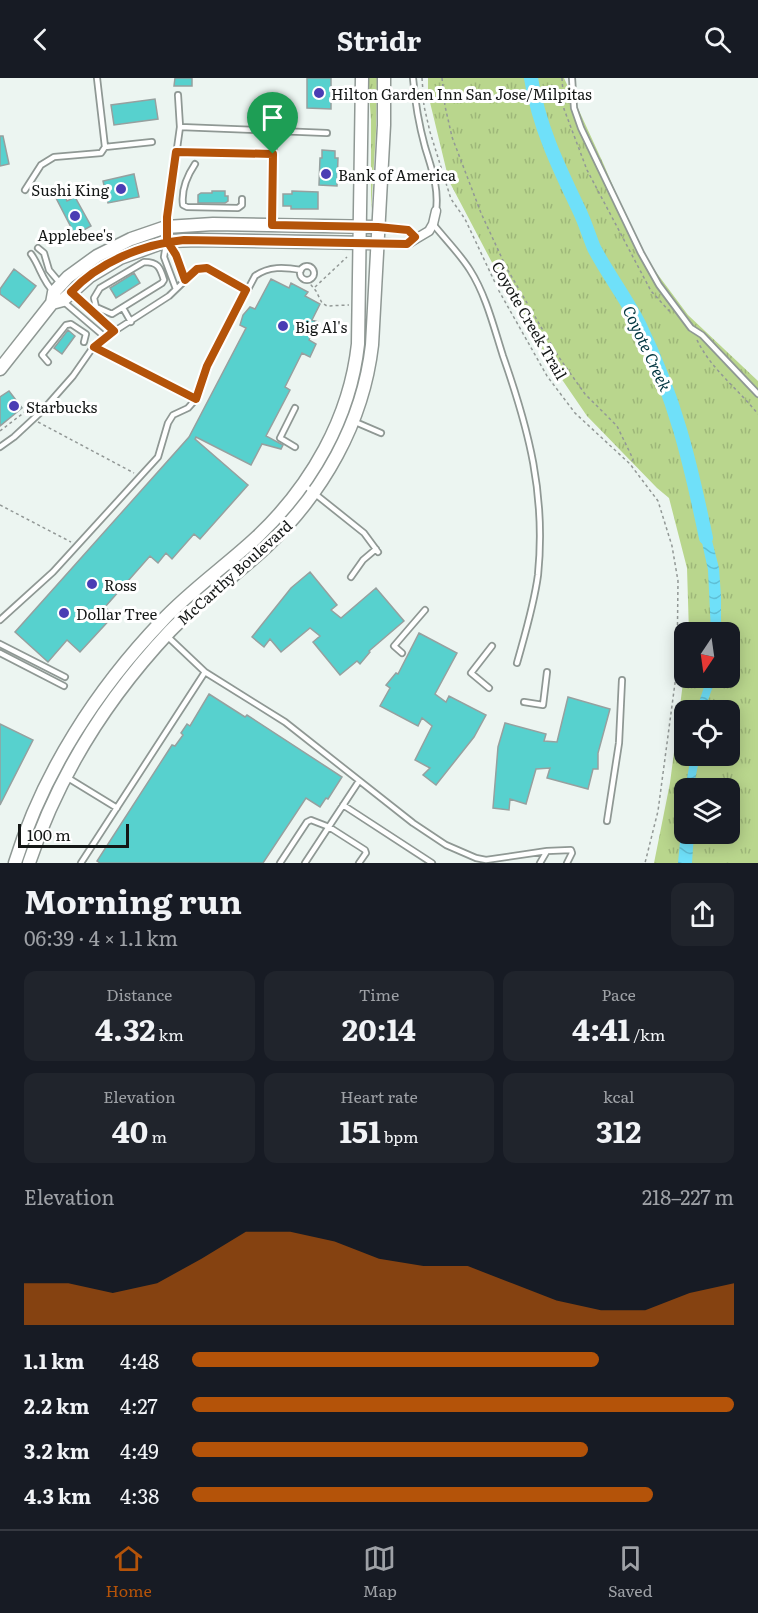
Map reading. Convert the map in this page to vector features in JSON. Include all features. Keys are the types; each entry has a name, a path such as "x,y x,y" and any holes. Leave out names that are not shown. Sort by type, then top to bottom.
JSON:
{"main road":[{"name":"McCarthy Boulevard","path":"29,863 50,809 66,777 113,699 166,635 208,596 266,548 299,513 336,427 354,375 359,321 362,78"},
{"name":"McCarthy Boulevard","path":"15,863 38,803 62,755 88,712 131,655 181,602 309,489 339,453 362,396 370,362 375,314 384,78"},
{"path":"0,369 82,266 114,247 166,227 213,224 378,227"},
{"path":"60,294 120,258 167,241 378,243"}],"street":[{"path":"378,243 407,244 415,237 423,235 433,224 436,211"},
{"path":"378,227 408,230 415,237"}],"lane":[{"path":"25,190 41,165 54,157 101,153 105,147 97,78"},
{"path":"413,78 419,124 435,178 438,196 436,211"},
{"path":"572,78 574,108 581,128 641,253 659,285 691,328 702,335 758,394"},
{"path":"176,289 164,258 180,127 178,96"},
{"path":"180,127 327,133"},
{"path":"272,225 274,131"},
{"path":"105,147 152,142"},
{"path":"176,152 273,154"},
{"path":"195,164 187,176 183,205 238,208 242,205 242,199"},
{"path":"433,224 470,271 486,305 519,399 535,463 540,523 537,576 517,663"},
{"path":"167,241 176,255 185,280"},
{"path":"38,248 44,253 60,294 114,331"},
{"path":"31,254 41,276 105,337"},
{"path":"144,262 153,262 160,267 164,280 158,287 111,315 96,307 94,298 100,288 144,262"},
{"path":"0,620 53,573 158,457 168,423 173,415 188,408 196,399 207,366 255,276 265,268 301,270 307,266 313,269 314,276 307,280 301,275 301,270"},
{"path":"0,447 34,419 105,337 168,296 197,269 207,268 246,290"},
{"path":"158,287 168,296"},
{"path":"123,308 130,322"},
{"path":"48,362 42,355 66,325 71,324 86,334 84,342"},
{"path":"295,408 280,438 295,447"},
{"path":"353,421 381,433"},
{"path":"309,489 364,533 377,551 363,560 351,577"},
{"path":"402,653 394,646 425,610"},
{"path":"166,635 205,672 285,722 421,829 446,845 483,863"},
{"path":"0,644 65,677"},
{"path":"489,688 471,674 492,646"},
{"path":"0,653 64,686"},
{"path":"81,863 205,672"},
{"path":"524,702 543,705 547,672"},
{"path":"607,821 619,743 622,680"},
{"path":"66,777 117,808"},
{"path":"306,863 359,781"},
{"path":"343,805 432,863"},
{"path":"280,863 307,822 311,820 329,826 365,850 366,853 359,863"},
{"path":"476,858 497,859 571,850 569,861 577,863"},
{"path":"540,863 548,851"}],"path":[{"name":"Coyote Creek Trail","path":"422,78 424,106 430,132 452,199 465,219 500,291 547,376 575,413 630,464 658,501 672,546 678,581 677,668 658,811 645,863"},
{"path":"442,78 452,137 481,213 506,267 558,356 585,394 617,426 633,459 630,464"},
{"path":"314,288 347,257"},
{"path":"307,280 322,303 327,306 350,305"},
{"path":"94,347 196,399"},
{"path":"0,431 26,411"},
{"path":"34,419 131,471 139,478"},
{"path":"0,505 77,546"}],"green space":[{"path":"368,78 377,78 371,211 371,120"},
{"path":"428,78 564,78 641,252 688,315 758,381 758,863 654,863 674,752 674,766 740,766 740,700 681,700 682,688 740,688 740,622 689,622 687,568 669,498 587,416 526,327 449,181 428,94"},
{"path":"298,504 282,524 118,682 153,641 164,624"}],"water":[{"path":"707,521 719,568 721,622 710,622 708,570 698,524"},
{"path":"704,688 712,688 708,700 700,700"},
{"path":"689,766 698,766 695,778 687,778"},
{"path":"680,844 693,844 692,863 678,863"}],"building":[{"path":"175,78 192,78 192,86 174,86"},
{"name":"Hilton Garden Inn San Jose/Milpitas","path":"307,78 331,78 331,109 307,108"},
{"path":"155,99 158,119 114,125 111,105"},
{"path":"0,136 3,136 9,164 0,166"},
{"path":"322,150 335,151 335,158 338,158 337,186 319,185"},
{"name":"Sushi King","path":"134,174 139,197 108,203 103,181"},
{"path":"212,191 225,191 228,201 198,203 198,195 212,193"},
{"path":"292,191 318,192 318,209 291,209 291,206 283,206 283,194 292,194"},
{"name":"Applebee's","path":"64,194 67,201 75,197 91,226 75,235 56,198"},
{"path":"14,269 36,286 19,308 0,294 0,289"},
{"path":"134,273 140,283 116,298 110,288"},
{"path":"271,279 289,288 291,283 308,292 305,296 320,304 312,320 318,322 309,340 316,344 310,357 302,353 285,387 290,390 266,436 283,445 281,449 262,444 251,465 196,437 195,439 248,485 200,539 194,534 172,559 166,553 158,563 150,556 105,607 114,615 80,652 67,640 48,662 15,632 189,437 246,328 240,325 243,315 250,307 255,309"},
{"path":"68,330 75,336 62,354 54,348"},
{"path":"9,391 22,408 0,426 0,397"},
{"path":"310,572 337,605 331,610 341,618 376,588 404,621 369,651 360,664 357,661 340,675 313,642 320,636 310,628 281,652 270,639 264,647 252,637 291,588"},
{"path":"419,633 457,653 435,694 446,702 449,696 486,715 474,737 436,785 423,775 430,768 415,760 432,726 422,718 418,726 380,706 390,688 386,685 396,673 398,674"},
{"path":"209,694 245,717 247,715 342,777 328,799 326,798 320,807 306,798 263,863 100,863 97,861 172,745 175,746 183,735 181,733 187,724 190,726"},
{"path":"568,697 610,709 598,753 598,769 593,769 588,789 547,778 550,768 536,769 526,804 510,799 509,810 493,808 498,747 505,723 546,734 544,741 557,742"},
{"path":"0,724 33,740 0,805"}],"waterway":[{"name":"Coyote Creek","path":"531,78 534,96 550,146 594,248 635,316 663,379 680,430 706,538"}],"place":[{"name":"Hilton Garden Inn San Jose/Milpitas","path":"319,93"},
{"name":"Bank of America","path":"326,174"},
{"name":"Sushi King","path":"121,189"},
{"name":"Applebee's","path":"75,216"},
{"name":"Big Al's","path":"283,326"},
{"name":"Starbucks","path":"14,406"},
{"name":"Ross","path":"92,584"},
{"name":"Dollar Tree","path":"64,613"}],"route":[{"path":"273,154 176,152 166,227 167,241 176,255 185,280 197,269 207,268 246,290 207,366 196,399 94,347 96,343 114,331 71,292 104,267 140,249 167,241 184,240 407,244 415,237 408,230 378,227 272,225 273,154"}]}
